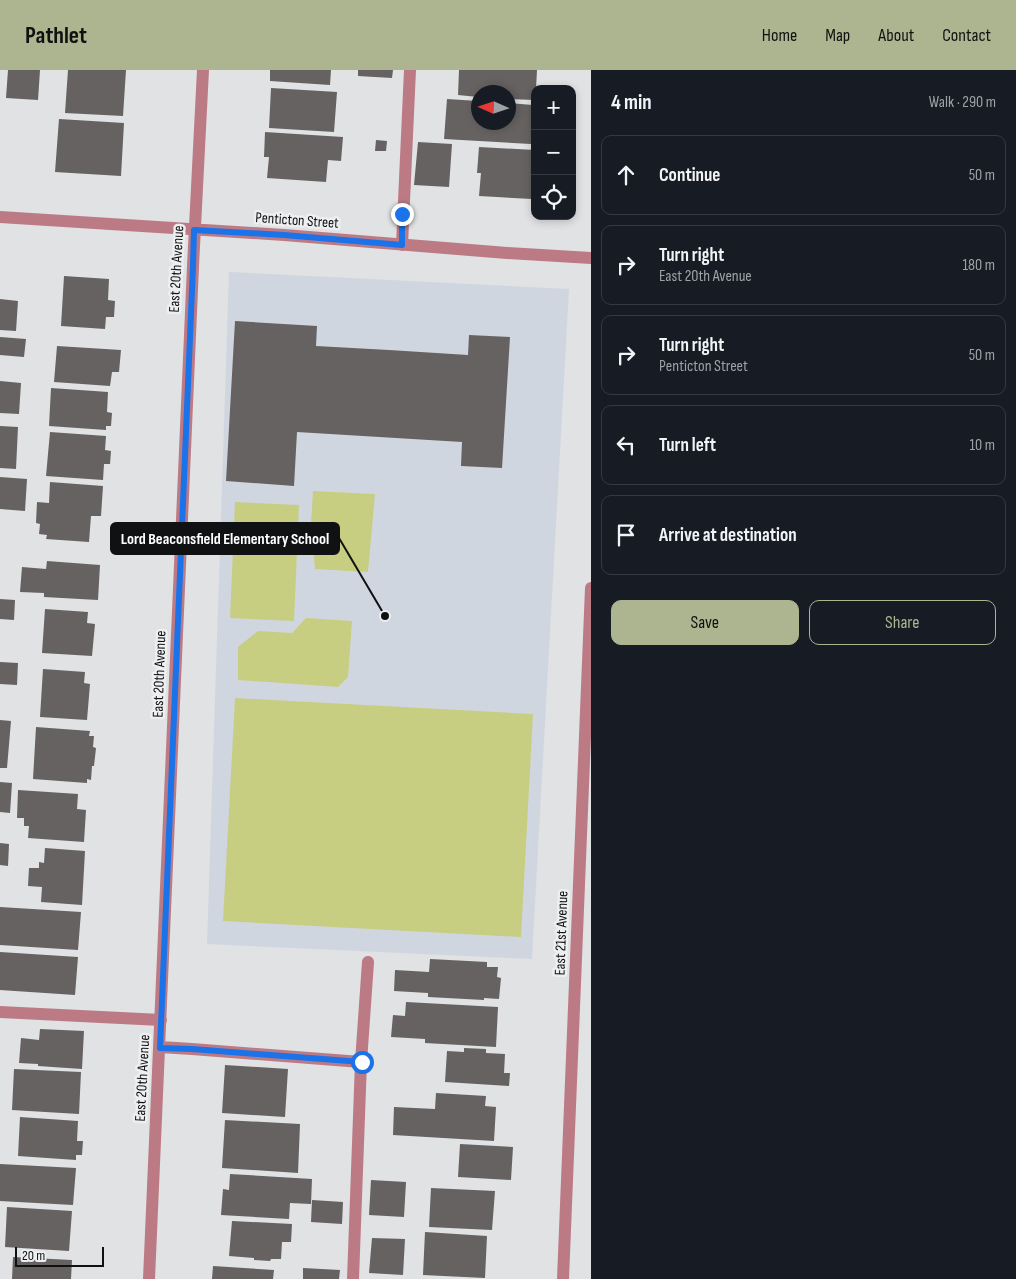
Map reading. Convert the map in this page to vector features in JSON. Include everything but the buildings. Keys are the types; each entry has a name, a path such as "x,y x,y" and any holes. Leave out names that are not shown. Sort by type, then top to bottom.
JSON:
{"street":[{"name":"East 20th Avenue","path":"149,1279 202,70"},
{"path":"402,245 410,70"},
{"name":"Penticton Street","path":"0,217 284,235 591,258"},
{"name":"East 21st Avenue","path":"563,1279 591,588"},
{"path":"353,1279 368,962"},
{"path":"0,1012 161,1020"},
{"path":"160,1048 362,1062"}],"shaded area":[{"path":"229,272 569,289 532,959 207,944"}],"green space":[{"path":"313,491 375,494 368,572 315,569 311,524"},
{"path":"235,502 299,505 294,621 230,618"},
{"path":"306,618 352,621 348,677 338,687 238,680 238,647 258,631 292,633"},
{"path":"235,698 533,714 521,937 223,921"}],"place":[{"name":"Lord Beaconsfield Elementary School","path":"385,616"}],"route":[{"path":"362,1062 160,1048 194,230 402,245 402,214"}]}
